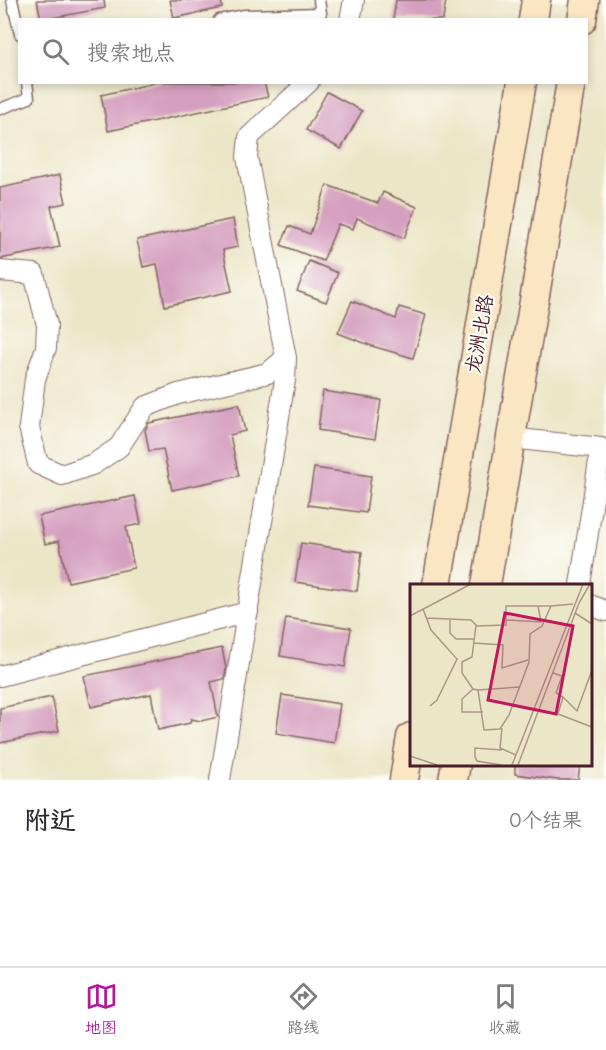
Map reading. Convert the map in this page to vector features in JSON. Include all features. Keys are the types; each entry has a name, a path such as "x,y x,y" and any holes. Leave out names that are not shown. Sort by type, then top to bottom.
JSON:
{"main road":[{"path":"533,18 536,0"},
{"path":"582,18 585,0"},
{"name":"龙洲北路","path":"437,584 522,84"},
{"path":"486,584 571,84"},
{"path":"404,780 410,743"},
{"path":"453,780 456,765"}],"street":[{"path":"350,18 354,0"},
{"path":"220,780 285,380 286,358 247,157 249,137 307,84"},
{"path":"0,272 34,274 47,325 46,348 35,379 29,427 38,464 63,475 94,464 119,447 145,407 178,394 268,373 286,358"},
{"path":"511,438 601,448 580,584"},
{"path":"591,605 606,611"},
{"path":"0,676 248,612"}],"lane":[{"path":"12,0 18,26"},
{"path":"229,18 245,15 321,13 319,0"},
{"path":"0,110 29,98 27,84"}],"building":[{"path":"37,0 104,0 105,8 41,18"},
{"path":"170,0 221,0 222,8 174,18"},
{"path":"396,0 446,0 443,18 393,18"},
{"path":"150,84 265,84 268,97 108,131 101,95"},
{"path":"327,92 362,111 341,149 306,130"},
{"path":"60,175 66,203 51,206 60,247 0,259 0,188"},
{"path":"327,185 378,203 383,192 417,207 404,238 357,218 353,229 338,224 323,261 281,245 289,226 310,234"},
{"path":"233,219 238,247 223,250 232,291 165,306 157,264 143,267 137,240"},
{"path":"309,261 338,273 326,302 297,291"},
{"path":"352,301 396,319 399,307 426,315 413,358 338,333"},
{"path":"323,391 381,400 375,439 318,430"},
{"path":"239,404 245,431 230,435 239,476 172,490 163,449 149,451 145,430 149,423"},
{"path":"314,468 371,476 366,513 308,505"},
{"path":"135,496 141,524 126,527 134,568 68,582 59,541 45,544 39,516"},
{"path":"301,543 362,552 357,591 295,582"},
{"path":"286,618 351,628 345,667 280,656"},
{"path":"222,648 226,669 224,679 211,682 218,717 201,721 191,719 190,723 158,730 151,694 91,707 84,676"},
{"path":"282,695 340,704 334,743 276,733"},
{"path":"52,697 59,731 0,743 0,708"},
{"path":"515,765 580,765 578,780 558,780 515,774"}]}
